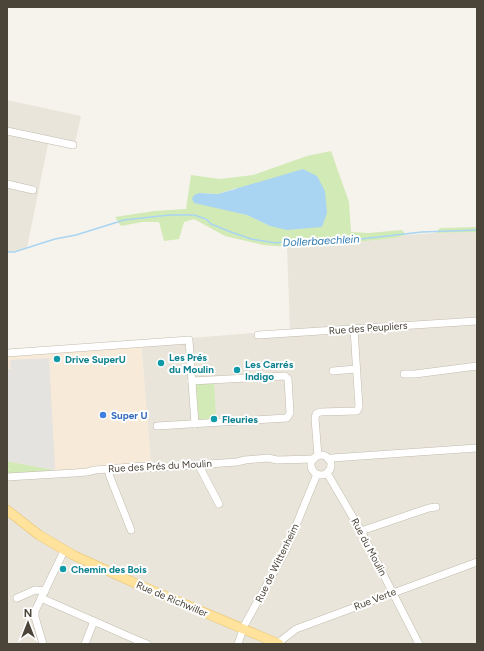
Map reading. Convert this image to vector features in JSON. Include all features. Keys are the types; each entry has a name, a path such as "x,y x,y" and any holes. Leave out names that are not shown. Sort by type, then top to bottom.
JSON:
{"main road":[{"name":"Rue de Richwiller","path":"7,510 39,536 64,551 104,570 278,644"}],"street":[{"path":"7,131 73,145"},
{"path":"7,184 33,190"},
{"name":"Rue des Peupliers","path":"258,336 477,321"},
{"path":"328,459 330,468 327,473 317,474 311,464 316,457 315,418 316,414 320,412 357,411 359,407 354,329"},
{"path":"7,353 189,340 195,424"},
{"path":"404,374 477,366"},
{"path":"333,371 356,369"},
{"path":"157,426 287,418 290,413 288,379 285,376 192,381"},
{"path":"316,457 324,456 328,459 477,448"},
{"name":"Rue des Prés du Moulin","path":"7,477 74,473 143,466 152,468 237,462 268,458 277,460 316,457"},
{"path":"198,464 219,504"},
{"path":"108,469 131,530"},
{"name":"Rue du Moulin","path":"327,473 394,592 419,644"},
{"name":"Rue de Wittenheim","path":"238,644 243,629 286,550 317,474"},
{"path":"361,531 436,507"},
{"path":"43,644 34,617 35,611 64,551"},
{"name":"Rue Verte","path":"278,644 296,629 477,562"},
{"path":"17,598 35,590 45,591"},
{"path":"42,598 138,642 147,644"},
{"path":"85,644 94,621"}],"shaded area":[{"path":"7,100 81,116 74,148 48,144 27,248 7,252"},
{"path":"477,232 477,644 7,644 7,475 54,472 54,470 151,465 141,342 290,330 287,247 349,243 395,238 406,235"},
{"path":"141,342 151,465 54,470 7,461 7,349"},
{"path":"49,358 54,470 7,461 7,369 11,369 10,360"}],"green space":[{"path":"331,151 349,202 351,232 369,233 402,230 406,235 395,238 349,243 287,247 263,245 225,236 194,219 184,222 179,239 164,241 159,222 142,222 121,226 115,217 154,211 186,209 191,175 220,179 253,175 307,156","holes":["236,188 270,226 247,215 221,208 199,193 218,194"]},
{"path":"477,227 477,232 436,233 440,228"},
{"path":"214,382 216,417 212,417 212,421 199,422 196,383"},
{"path":"7,461 54,470 54,472 7,475 7,471 9,469 7,467"}],"water":[{"path":"303,169 317,176 325,191 327,213 322,227 287,230 270,226 247,215 194,203 192,199 194,195 199,193 218,194"}],"waterway":[{"name":"Dollerbaechlein","path":"7,252 14,252 124,220 169,215 194,215 206,219 211,224 251,239 276,243 290,241 316,243 422,232 477,230"}],"place":[{"name":"Drive SuperU","path":"57,359"},
{"name":"Les Prés du Moulin","path":"161,363"},
{"name":"Les Carrés Indigo","path":"237,370"},
{"name":"Super U","path":"103,415"},
{"name":"Fleuries","path":"214,419"},
{"name":"Chemin des Bois","path":"63,569"}]}
